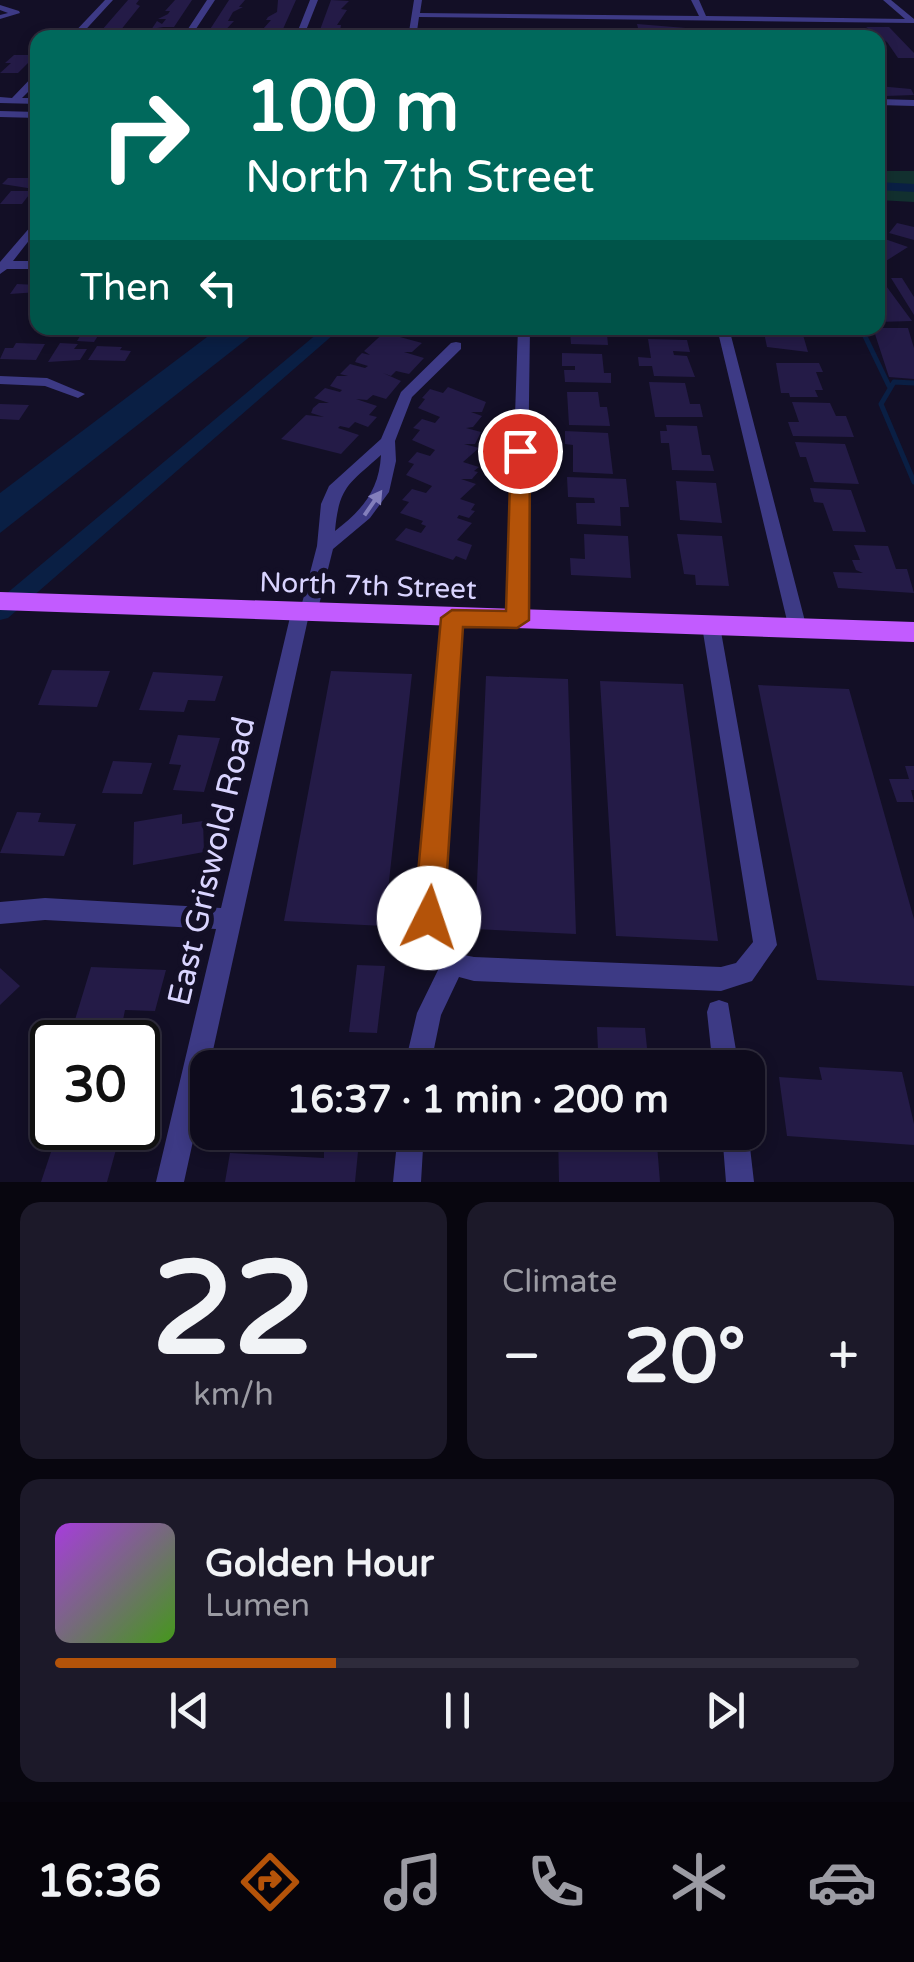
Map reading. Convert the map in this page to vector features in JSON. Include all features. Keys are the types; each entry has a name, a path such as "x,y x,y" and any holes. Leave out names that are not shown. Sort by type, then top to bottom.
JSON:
{"main road":[{"name":"North 7th Street","path":"0,601 914,632"}],"street":[{"path":"81,30 109,0"},
{"path":"191,30 211,0"},
{"path":"301,30 314,0"},
{"path":"413,30 418,0"},
{"path":"695,0 704,18"},
{"path":"887,0 913,21"},
{"path":"0,7 16,13 0,17"},
{"path":"415,15 913,21"},
{"path":"737,19 743,30"},
{"path":"900,21 914,33"},
{"path":"15,100 30,84"},
{"path":"0,100 30,101"},
{"path":"885,102 914,103"},
{"path":"0,114 30,115"},
{"path":"2,268 30,231"},
{"path":"2,268 30,266"},
{"path":"517,620 524,335"},
{"path":"725,335 798,628"},
{"path":"325,546 367,514 382,496 390,462 388,441 406,395 456,346"},
{"path":"0,380 47,382 78,394"},
{"name":"East Griswold Road","path":"170,1182 304,613 325,546 329,504 337,486 388,441"},
{"path":"452,618 429,918 436,950 452,964 492,971 721,979 743,973 765,945 711,626"},
{"path":"0,913 44,908 230,919"},
{"path":"421,1050 429,1013 452,964"},
{"path":"719,1012 724,1050"},
{"path":"407,1182 410,1150"},
{"path":"736,1150 740,1182"}],"green space":[{"path":"885,171 914,171 914,202 885,200"}],"water":[{"path":"210,335 252,335 0,533 0,493"}],"building":[{"path":"128,0 139,0 136,4 140,6 121,30 102,30"},
{"path":"175,0 192,0 174,27 157,27 170,30 151,30 157,21 162,24 166,19 158,19 170,11 165,11"},
{"path":"229,0 245,0 239,7 243,7 233,12 228,21 234,21 226,30 210,30"},
{"path":"278,0 296,0 283,30 263,29 271,20 266,20 268,17 277,12"},
{"path":"331,0 349,1 341,9 347,10 337,25 341,25 340,30 320,30"},
{"path":"637,24 687,30 638,30"},
{"path":"866,27 889,27 914,53 914,58 898,58 885,41 885,30"},
{"path":"14,55 30,55 30,61 18,73 0,73 11,63 5,63"},
{"path":"885,87 911,89 914,95 886,96"},
{"path":"30,175 30,188 2,184 8,178"},
{"path":"11,191 30,191 22,204 0,204"},
{"path":"897,223 914,227 914,240 889,233"},
{"path":"885,239 908,247 885,262"},
{"path":"891,278 902,278 914,297 914,315"},
{"path":"17,284 30,285 30,293 10,294"},
{"path":"885,284 912,321 885,322"},
{"path":"885,328 908,328 914,348 914,379 889,377 875,335 885,335"},
{"path":"81,335 98,335 94,342 77,341"},
{"path":"381,335 402,335 422,343 412,352 404,352 424,358 409,374 383,373 401,381 386,399 373,395 367,400 356,399 377,406 369,415 377,417 368,427 355,422 349,428 338,428 359,435 341,454 281,439 306,415 324,417 311,413 319,403 329,403 314,398 325,388 340,392 330,386 337,376 348,376 340,374 350,364 368,366 355,362 362,353 370,355 364,351"},
{"path":"570,335 607,335 608,345 571,344"},
{"path":"764,335 803,335 808,352 767,347"},
{"path":"648,339 687,340 690,352 673,351 674,355 687,356 695,377 654,376 652,366 639,366 638,357 651,358"},
{"path":"16,343 45,344 36,360 0,359 5,348 13,348"},
{"path":"60,343 87,349 80,360 48,362"},
{"path":"97,346 131,351 125,361 88,360"},
{"path":"562,353 602,354 604,373 611,373 611,383 565,382 564,370 575,370 575,366 562,366"},
{"path":"776,363 819,363 823,372 816,372 823,390 815,390 818,397 790,397 789,393 781,393"},
{"path":"649,382 685,383 690,404 700,404 703,417 655,417"},
{"path":"448,387 486,402 482,412 471,412 482,416 473,427 466,428 481,432 475,444 464,444 479,448 463,462 479,467 474,471 478,472 472,479 461,479 476,484 460,499 475,504 471,510 475,511 469,518 457,518 472,523 457,540 472,545 466,560 456,556 453,560 395,540 406,528 421,533 426,526 421,524 423,521 400,513 409,502 402,500 412,489 426,493 432,486 406,475 414,464 408,462 417,452 430,456 435,450 412,440 420,430 413,428 422,419 435,423 440,417 418,408 430,389 443,393"},
{"path":"567,392 598,392 600,407 607,407 610,426 569,425"},
{"path":"792,402 830,403 836,416 846,416 854,437 793,436 788,422 799,422"},
{"path":"0,404 29,405 19,420 0,419"},
{"path":"666,425 697,426 702,455 710,455 714,471 672,470 669,443 661,443 660,431 667,431"},
{"path":"565,431 608,433 613,474 573,472 573,445 565,444"},
{"path":"795,442 845,444 859,484 814,482 806,457 800,457"},
{"path":"567,477 626,479 629,507 620,507 621,526 577,524 576,503 595,503 594,498 568,497"},
{"path":"676,481 716,483 722,523 680,520"},
{"path":"810,488 851,490 866,532 833,531 823,503 814,502"},
{"path":"584,534 628,536 631,578 571,575 570,558 585,559"},
{"path":"677,534 722,536 729,586 696,585 695,575 684,574"},
{"path":"854,545 888,546 896,569 907,569 914,593 838,588 833,572 863,573 856,570 852,560 860,560"},
{"path":"52,670 110,671 97,707 38,705"},
{"path":"331,671 412,674 384,926 284,921"},
{"path":"153,672 223,676 215,701 188,700 184,712 139,710"},
{"path":"486,676 568,679 576,934 475,929"},
{"path":"600,681 683,684 718,941 616,936"},
{"path":"758,685 849,689 914,919 914,986 817,980"},
{"path":"178,735 220,738 204,792 173,790 181,765 169,764"},
{"path":"113,761 152,763 142,794 102,793"},
{"path":"905,766 914,766 914,802 897,802 889,779 909,779"},
{"path":"17,812 41,813 38,822 76,824 64,856 0,853"},
{"path":"182,814 182,824 203,821 204,852 133,865 134,822"},
{"path":"357,965 385,966 377,1033 349,1032"},
{"path":"91,967 166,970 155,1011 125,1010 123,1020 75,1020"},
{"path":"0,968 20,986 0,1005"},
{"path":"597,1027 645,1028 647,1050 598,1050"},
{"path":"819,1067 902,1072 914,1124 914,1145 787,1136 779,1077 822,1080"},
{"path":"52,1150 116,1150 107,1182 41,1182"},
{"path":"284,1150 358,1150 355,1182 225,1182 230,1153 324,1158 324,1152"},
{"path":"558,1150 657,1150 660,1182 559,1182"}],"waterway":[{"path":"885,186 914,188"},
{"path":"0,612 325,335"},
{"path":"864,335 889,386"},
{"path":"914,383 894,382 881,404 914,482"}],"route":[{"path":"429,918 452,618 517,620 520,451"}]}
